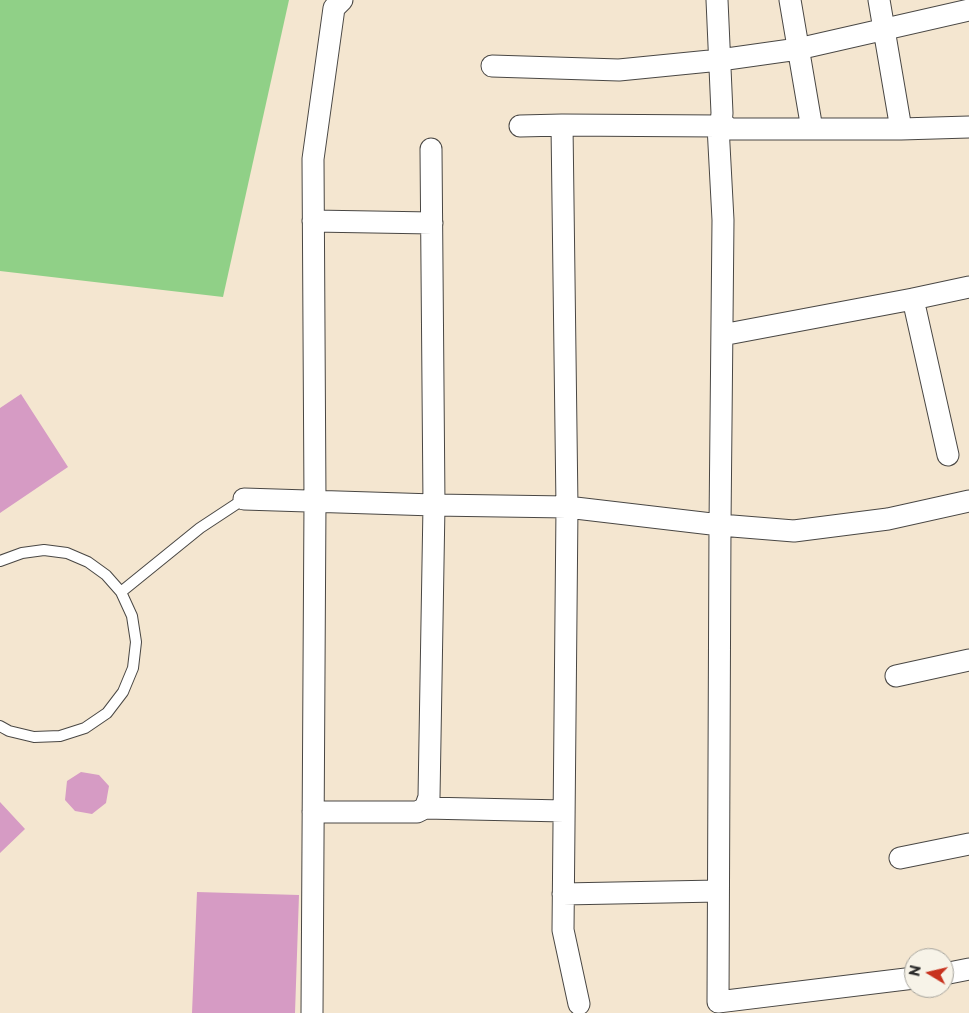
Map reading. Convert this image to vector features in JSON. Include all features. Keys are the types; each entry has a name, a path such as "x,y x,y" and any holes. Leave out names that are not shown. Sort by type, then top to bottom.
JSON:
{"street":[{"path":"716,0 722,113 720,124 723,220 718,1002 904,979"},
{"path":"790,0 812,129"},
{"path":"879,0 901,129"},
{"path":"312,1013 315,501 313,159 336,3"},
{"path":"492,66 619,70 720,60 798,49 969,10"},
{"path":"520,126 720,124 730,129 969,127"},
{"path":"562,125 566,507 563,930 579,1004"},
{"path":"425,808 430,798 434,506 431,149"},
{"path":"313,220 432,223"},
{"path":"722,334 969,287"},
{"path":"913,299 948,455"},
{"path":"244,498 434,506 566,507 720,525 794,531 888,519 969,501"},
{"path":"896,676 969,660"},
{"path":"313,812 409,813 425,808 564,811"},
{"path":"900,858 969,844"},
{"path":"563,894 718,891"},
{"path":"954,972 969,969"}],"lane":[{"path":"121,592 200,528 244,498"},
{"path":"0,561 22,553 44,550 67,553 88,562 106,575 121,592 132,616 136,642 133,668 123,692 107,712 85,728 60,736 34,737 9,732 0,726"}],"green space":[{"path":"0,0 289,0 223,297 0,271"}],"building":[{"path":"21,394 68,467 0,513 0,408"},
{"path":"81,772 99,775 109,786 106,803 92,814 75,811 65,800 67,781"},
{"path":"0,802 25,829 0,853"},
{"path":"197,892 299,895 295,1013 192,1013"}]}
